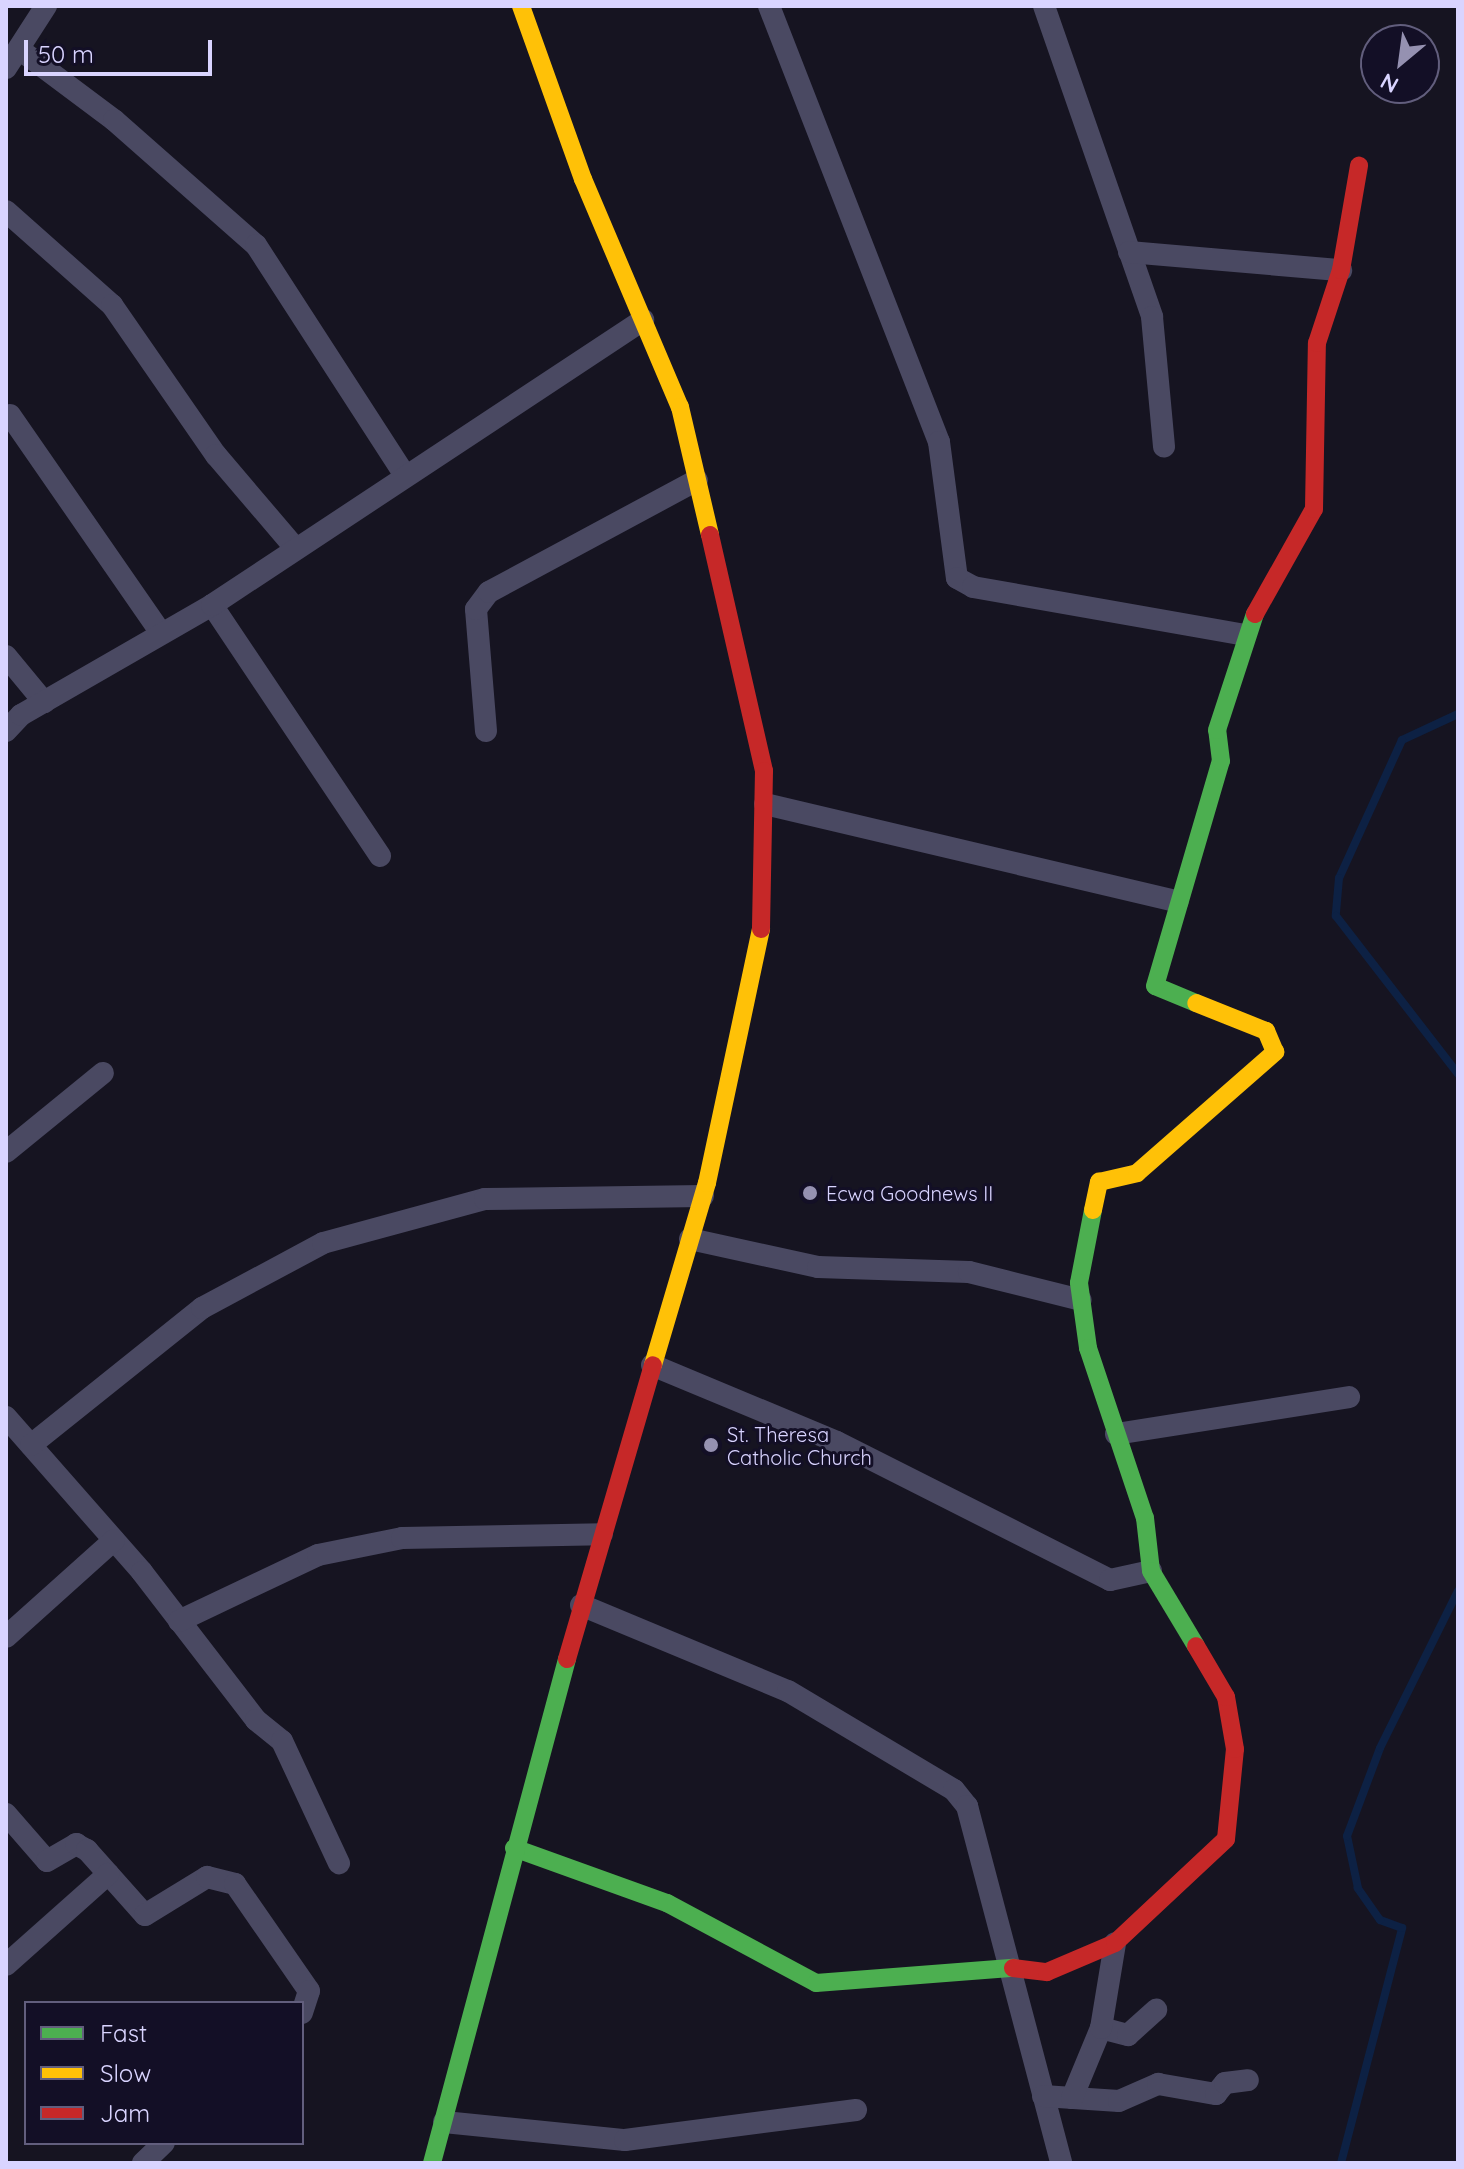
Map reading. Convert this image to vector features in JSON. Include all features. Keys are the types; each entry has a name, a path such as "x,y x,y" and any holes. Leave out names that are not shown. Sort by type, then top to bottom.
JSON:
{"street":[{"path":"6,68 46,6"},
{"path":"432,2163 581,1605 703,1196 761,935 765,804 751,697 680,407 521,6"},
{"path":"769,6 939,442 957,578 973,587 1244,635"},
{"path":"1044,6 1152,317 1164,446"},
{"path":"19,49 114,120 256,245 403,472"},
{"path":"514,1848 667,1903 816,1983 1009,1968 1035,1976 1115,1943 1208,1863 1226,1839 1235,1794 1226,1697 1151,1571 1145,1518 1088,1348 1081,1300 1099,1182 1137,1173 1275,1052 1266,1031 1160,994 1157,977 1221,761 1217,730 1244,635 1314,509 1317,343 1341,270 1359,166"},
{"path":"6,211 112,305 216,455 296,549"},
{"path":"1129,252 1341,270"},
{"path":"6,731 44,702 160,632 212,605 403,472 643,320"},
{"path":"10,415 160,632"},
{"path":"486,731 476,609 489,592 697,480"},
{"path":"212,605 380,856"},
{"path":"6,656 44,702"},
{"path":"765,804 1178,902"},
{"path":"6,1152 103,1073"},
{"path":"31,1445 202,1308 323,1243 485,1199 703,1196"},
{"path":"690,1239 818,1267 969,1272 1081,1300"},
{"path":"652,1365 837,1442 1110,1580 1151,1571"},
{"path":"1116,1434 1349,1397"},
{"path":"6,1417 114,1540 300,1769 339,1863"},
{"path":"179,1621 318,1555 374,1544 602,1534"},
{"path":"6,1637 114,1540"},
{"path":"581,1605 788,1691 933,1771 967,1806 1061,2163"},
{"path":"6,1814 47,1861 76,1844 152,1915 207,1877 235,1884 309,1991 304,2007"},
{"path":"6,1965 108,1874"},
{"path":"1072,2098 1101,2028 1115,1943"},
{"path":"1101,2028 1128,2035 1156,2010"},
{"path":"1043,2096 1119,2101 1158,2084 1216,2094 1225,2083 1248,2080"},
{"path":"444,2122 625,2140 856,2110"},
{"path":"143,2163 162,2145"}],"waterway":[{"path":"1458,714 1402,740 1339,878 1336,916 1458,1074"},
{"path":"1341,2163 1402,1928 1380,1920 1358,1888 1347,1836 1380,1748 1458,1591"}],"traffic: fast":[{"path":"1196,1003 1155,986 1221,761 1217,730 1255,614"},
{"path":"1093,1210 1079,1283 1088,1348 1145,1518 1151,1571 1196,1646"},
{"path":"432,2163 567,1659"},
{"path":"514,1848 667,1903 816,1983 1013,1968"}],"traffic: slow":[{"path":"521,6 583,179 680,407 710,535"},
{"path":"653,1365 707,1183 761,929"},
{"path":"1093,1210 1099,1182 1137,1173 1275,1052 1266,1031 1196,1003"}],"traffic: jam":[{"path":"1255,614 1314,509 1317,343 1341,270 1359,166"},
{"path":"710,535 764,771 761,929"},
{"path":"567,1659 653,1365"},
{"path":"1013,1968 1047,1972 1115,1943 1226,1839 1235,1749 1226,1697 1196,1646"}],"place":[{"name":"Ecwa Goodnews II","path":"810,1193"},
{"name":"St. Theresa Catholic Church","path":"711,1445"}]}
